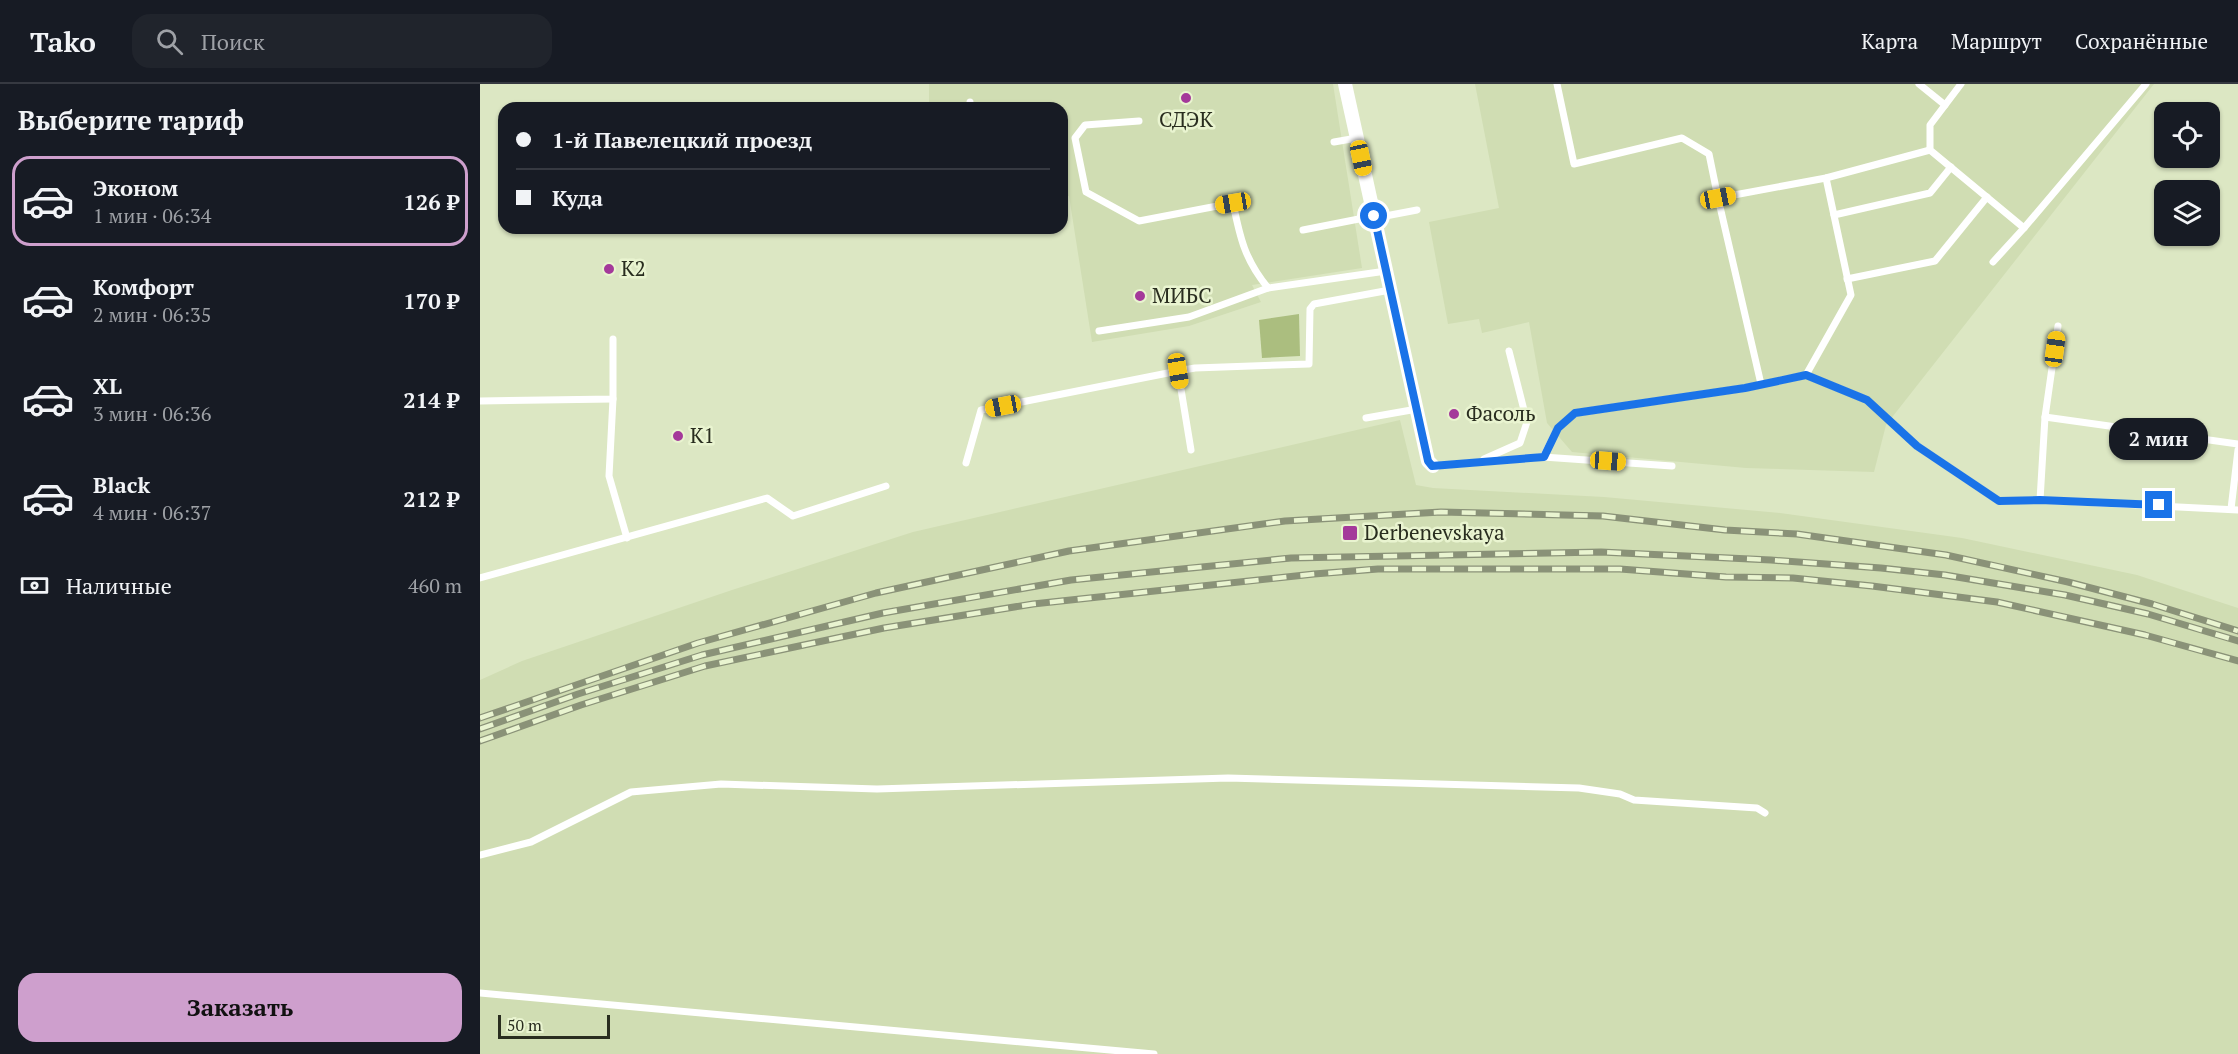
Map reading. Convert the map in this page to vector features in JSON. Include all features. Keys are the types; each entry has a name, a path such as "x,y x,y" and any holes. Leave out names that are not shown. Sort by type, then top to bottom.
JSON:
{"street":[{"path":"1345,84 1428,461 1432,466"}],"lane":[{"path":"1557,84 1574,164 1682,138 1709,154 1761,384"},
{"path":"1919,84 1945,105"},
{"path":"1930,150 1930,125 1961,84"},
{"path":"1993,262 2146,84"},
{"path":"1139,121 1085,125 1075,138 1086,192 1139,220 1233,203 1241,242 1256,272 1268,288"},
{"path":"1334,142 1357,138"},
{"path":"1718,198 1826,178 1930,150"},
{"path":"1930,150 2024,228"},
{"path":"1834,215 1930,193 1951,167"},
{"path":"1806,375 1851,296 1826,178"},
{"path":"1847,279 1935,261 1987,197"},
{"path":"1303,230 1417,210"},
{"path":"1099,331 1189,317 1268,288 1386,271"},
{"path":"966,463 981,410 1195,368 1309,364 1310,309 1314,304 1390,290"},
{"path":"2040,500 2045,417 2058,326"},
{"path":"613,339 609,476 627,538"},
{"path":"1478,461 1520,443 1527,422 1509,351"},
{"path":"1178,371 1191,450"},
{"path":"1544,457 1558,428 1575,413 1806,375 1867,400 1917,446 1999,501 2040,500 2234,510 2238,450"},
{"path":"480,401 613,399"},
{"path":"1366,418 1417,409"},
{"path":"2045,417 2238,444"},
{"path":"1432,466 1544,457 1672,466"},
{"path":"480,578 767,498 793,516 886,486"},
{"path":"480,855 531,842 631,792 721,784 877,789 1228,778 1579,788 1620,794 1634,800 1757,808 1765,813"},
{"path":"480,993 1154,1054"}],"shaded area":[{"path":"929,84 1333,84 1362,268 1252,285 1261,302 1189,326 1092,342 1068,196 1068,102 929,102"},
{"path":"1475,84 2154,84 1886,425 1874,472 1746,468 1572,452 1547,423 1529,322 1482,333 1479,319 1448,324 1429,222 1499,208"},
{"path":"1299,314 1300,356 1262,358 1259,320"},
{"path":"1400,420 1416,485 1433,488 1604,497 1780,513 1962,538 2137,575 2238,608 2238,1054 480,1054 480,680 522,661 913,532"}],"railway":[{"path":"480,718 698,643 876,593 1069,551 1285,521 1441,512 1603,516 1725,530 1797,534 1946,555 2068,582 2152,604 2238,631"},
{"path":"480,729 578,694 702,655 883,613 1071,580 1291,558 1601,552 1881,568 1945,575 2065,595 2148,614 2238,641"},
{"path":"480,741 581,705 705,666 884,628 1033,604 1378,569 1620,569 1726,577 1793,578 1872,586 1997,602 2145,635 2238,661"}],"place":[{"name":"СДЭК","path":"1186,98"},
{"name":"К2","path":"609,269"},
{"name":"МИБС","path":"1140,296"},
{"name":"Фасоль","path":"1454,414"},
{"name":"К1","path":"678,436"},
{"name":"Derbenevskaya","path":"1350,533"}],"route":[{"path":"1374,216 1428,461 1432,466 1544,457 1558,428 1575,413 1745,388 1806,375 1867,400 1917,446 1999,501 2040,500 2159,505"}]}
